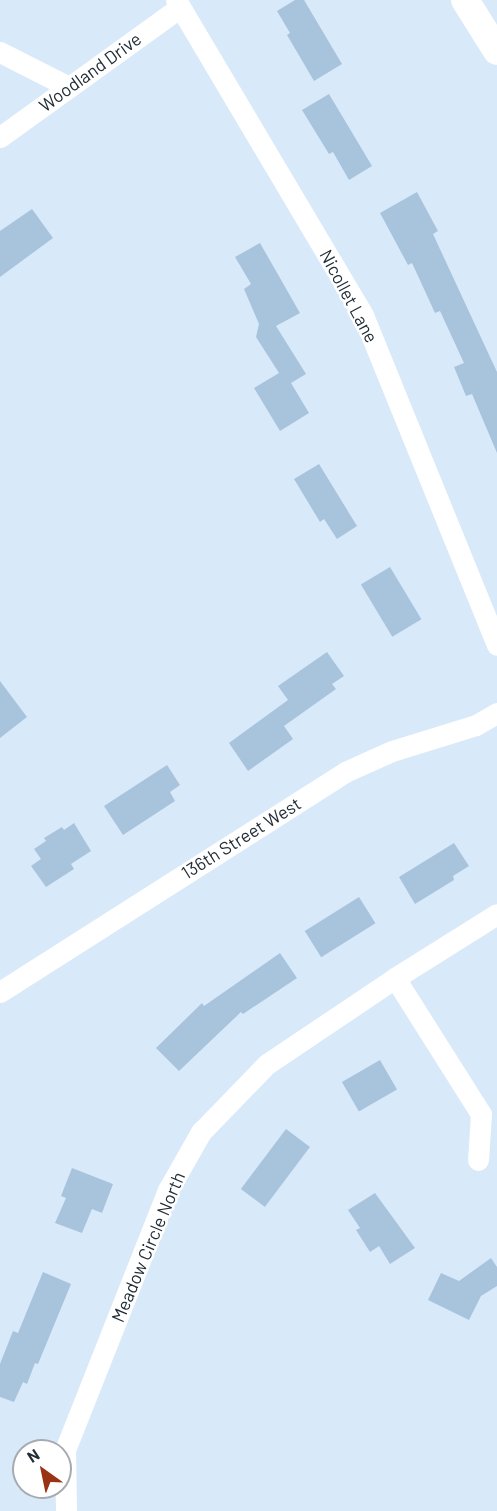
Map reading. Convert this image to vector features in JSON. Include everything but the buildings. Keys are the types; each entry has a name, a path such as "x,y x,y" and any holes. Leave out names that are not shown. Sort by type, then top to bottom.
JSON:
{"main road":[{"path":"465,0 497,51"}],"street":[{"name":"Woodland Drive","path":"0,137 178,3"},
{"name":"Nicollet Lane","path":"178,3 363,315 497,645"},
{"path":"0,52 69,87"},
{"name":"136th Street West","path":"0,992 345,772 392,751 476,725 497,713"},
{"name":"Meadow Circle North","path":"66,1511 65,1450 168,1190 201,1132 267,1064 395,978 497,914"},
{"path":"395,978 481,1114 478,1161"}]}
